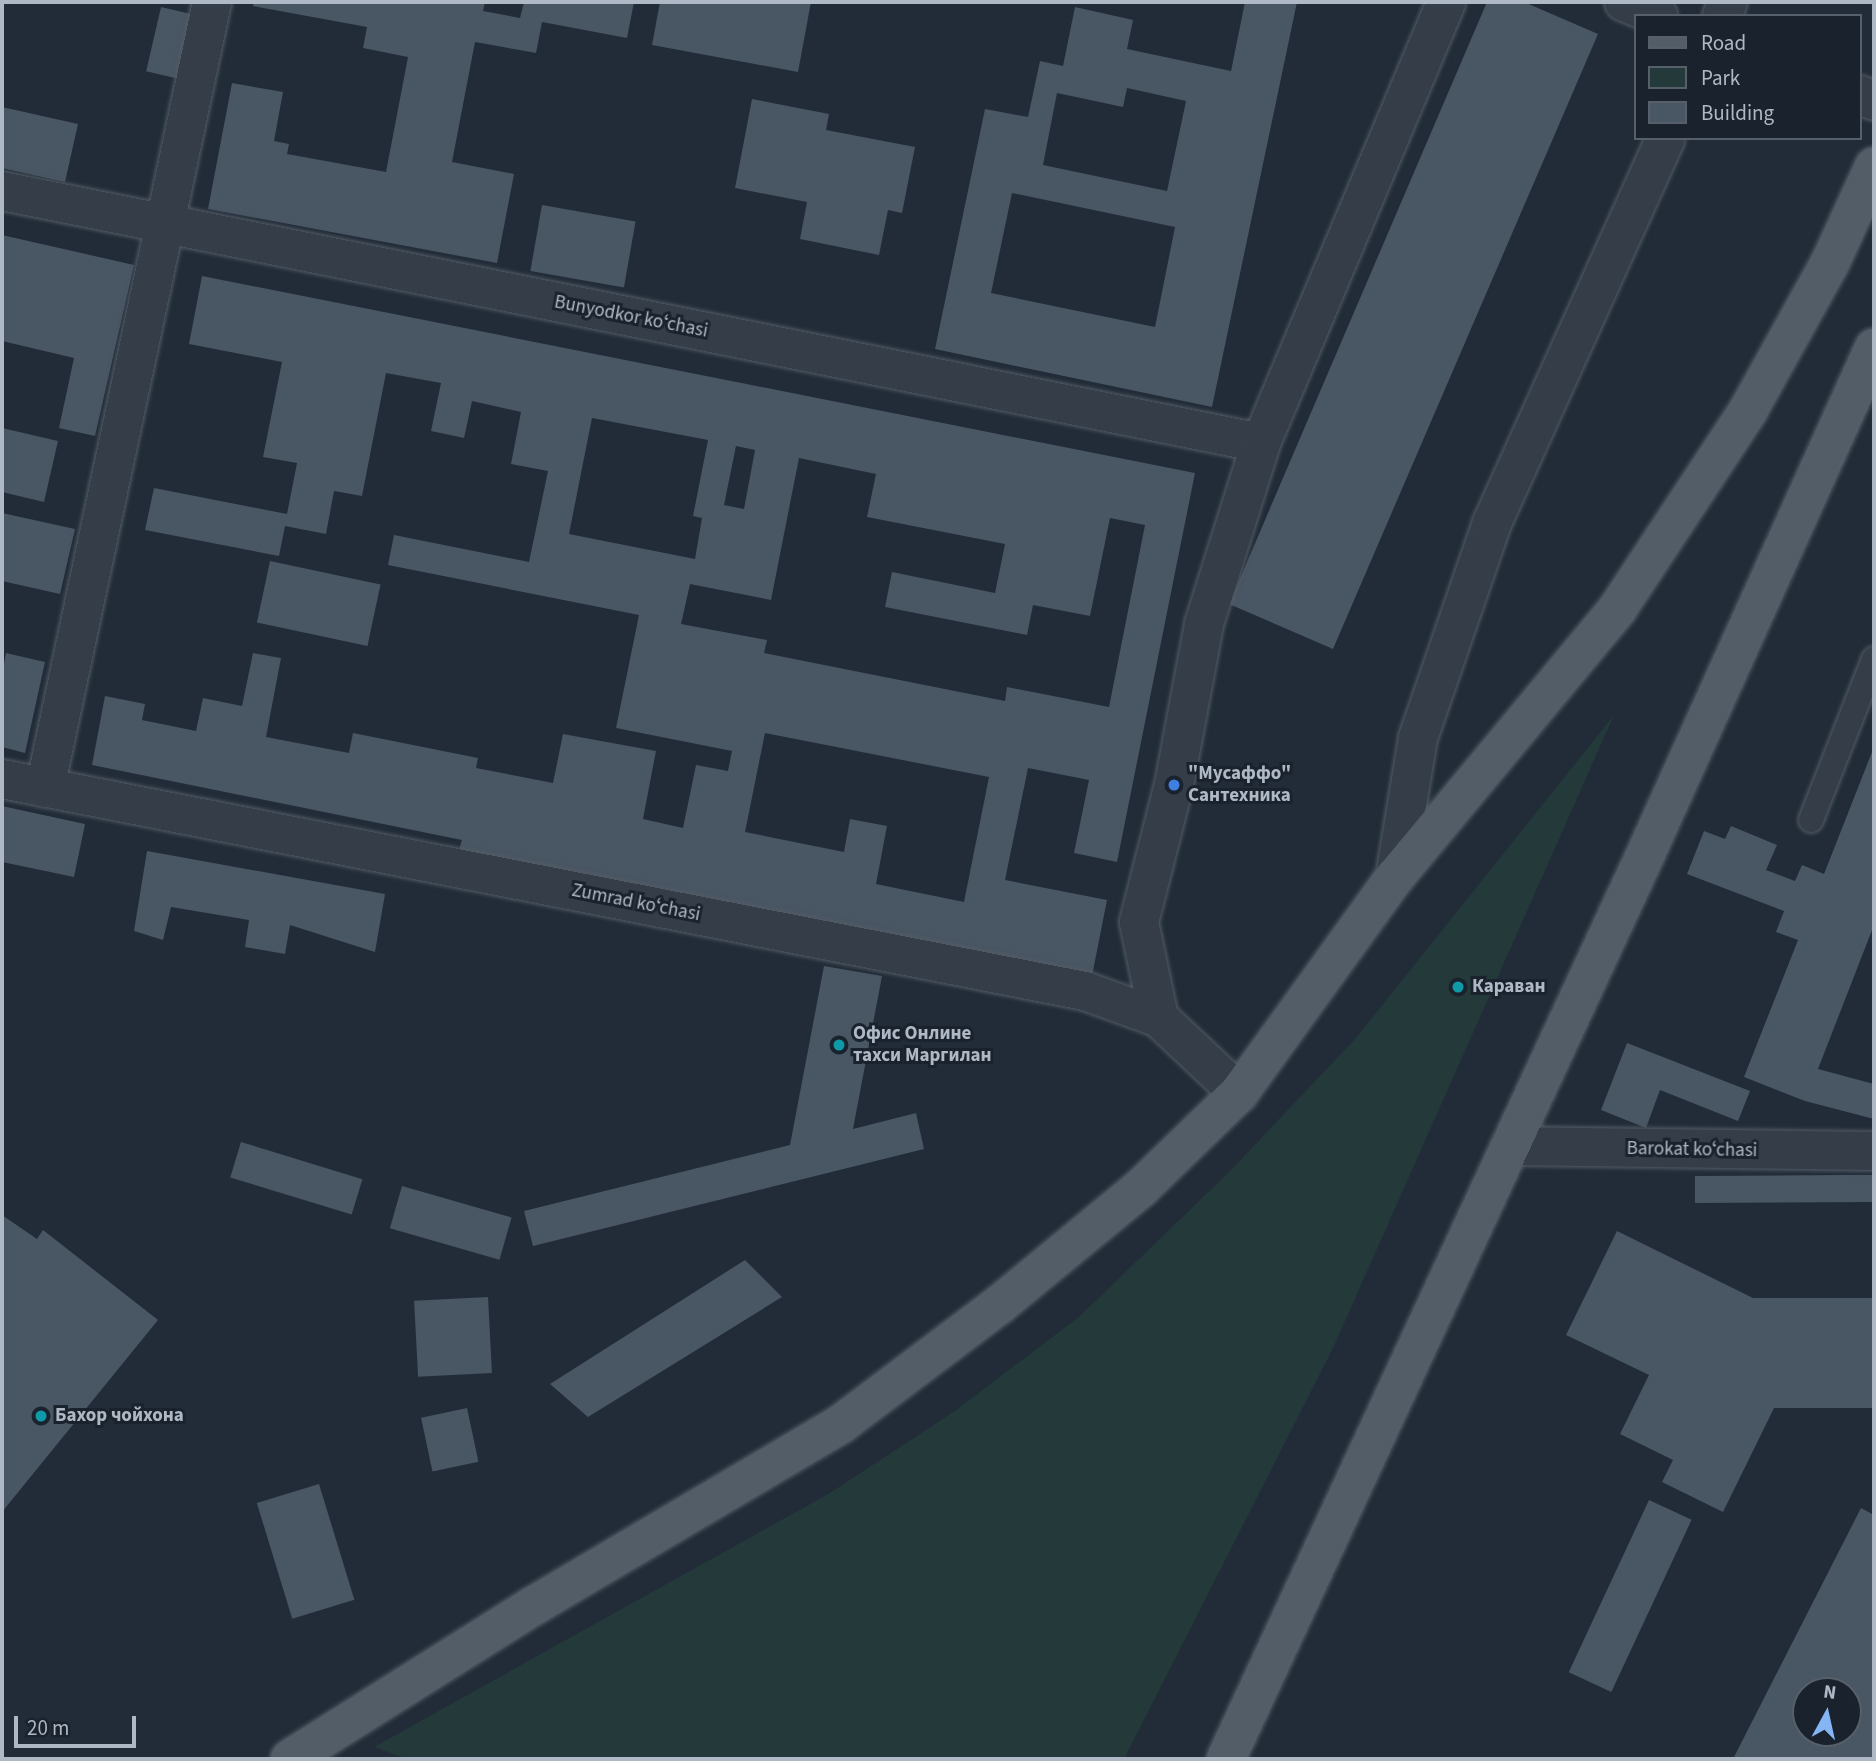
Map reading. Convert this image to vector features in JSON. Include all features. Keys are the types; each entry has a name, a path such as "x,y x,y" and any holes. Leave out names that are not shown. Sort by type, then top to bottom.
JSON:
{"main road":[{"path":"290,1759 535,1605 841,1424 999,1305 1142,1187 1239,1093 1395,877 1618,608 1749,410 1830,262 1874,167"},
{"path":"1226,1759 1510,1146 1874,348"}],"street":[{"path":"44,788 212,2"},
{"path":"1159,1018 1139,922 1174,785 1204,624 1261,443 1446,2"},
{"path":"1624,2 1653,14"},
{"path":"1395,877 1418,737 1492,523 1664,140"},
{"name":"Bunyodkor koʻchasi","path":"2,191 1261,443"},
{"name":"Zumrad koʻchasi","path":"2,779 1085,991 1159,1018 1239,1093"},
{"name":"Barokat koʻchasi","path":"1510,1146 1874,1152"}],"lane":[{"path":"1811,820 1874,659"}],"green space":[{"path":"1614,715 1333,1348 1124,1759 407,1759 374,1747 830,1493 955,1411 1080,1316 1230,1171 1356,1038"}],"building":[{"path":"254,2 485,2 483,11 520,18 524,2 634,2 627,38 542,22 536,53 475,42 452,162 514,174 497,263 208,209 232,83 283,92 274,141 289,144 287,154 386,172 408,57 363,48 367,27 253,6"},
{"path":"660,2 811,2 798,72 652,45"},
{"path":"1245,2 1297,2 1212,407 935,349 985,109 1028,117 1040,61 1063,66 1075,7 1133,20 1127,49 1231,71","holes":["1127,88 1186,101 1167,191 1043,165 1057,93 1123,107","1012,193 1175,227 1155,327 991,293"]},
{"path":"1487,2 1524,2 1598,34 1333,649 1229,604"},
{"path":"161,7 192,14 177,79 146,71"},
{"path":"752,99 829,114 826,130 915,147 902,213 888,210 879,255 800,239 807,202 735,188"},
{"path":"2,107 78,124 65,182 2,168"},
{"path":"542,205 636,221 624,287 530,271"},
{"path":"2,235 134,265 95,436 59,428 74,358 2,341"},
{"path":"202,276 1195,473 1117,862 1074,853 1089,780 1028,768 1005,880 1107,900 1092,976 459,850 462,840 92,765 105,696 145,704 142,720 196,731 203,698 242,706 253,653 281,658 266,737 349,753 353,733 478,758 476,768 553,783 563,734 656,751 643,819 683,828 696,765 728,771 732,751 616,728 639,615 388,565 394,535 529,562 548,471 511,464 521,412 472,401 464,438 431,431 441,383 386,373 362,496 334,491 326,534 285,526 279,556 145,530 154,488 287,514 297,463 263,457 282,362 189,344","holes":["592,418 708,440 693,516 702,518 695,559 569,534","736,446 755,450 744,509 724,505","799,458 876,474 867,517 1005,544 995,593 892,572 885,607 1027,635 1033,605 1090,616 1110,518 1145,525 1109,707 1007,687 1005,701 764,653 767,640 681,624 690,584 771,600","765,733 989,777 964,902 876,884 887,826 850,819 844,852 745,832"]},
{"path":"2,428 58,441 44,502 2,492"},
{"path":"2,513 75,529 60,594 2,581"},
{"path":"270,561 381,584 367,646 257,623"},
{"path":"6,653 45,662 25,753 2,747 2,675"},
{"path":"1874,747 1874,925 1818,1069 1874,1084 1874,1119 1805,1101 1744,1077 1798,940 1776,932 1784,911 1687,874 1704,831 1725,839 1731,826 1777,845 1766,870 1795,881 1802,865 1824,874"},
{"path":"2,806 85,824 74,877 2,862"},
{"path":"147,851 385,894 375,952 290,925 285,954 245,947 249,920 171,907 163,940 134,931"},
{"name":"Офис Онлине тахси Маргилан","path":"824,966 882,976 853,1129 916,1113 924,1149 533,1246 524,1211 790,1145"},
{"path":"1627,1043 1750,1091 1738,1121 1660,1090 1646,1128 1601,1110"},
{"path":"241,1142 362,1179 352,1215 230,1177"},
{"path":"1874,1175 1874,1202 1695,1203 1695,1176"},
{"path":"402,1186 512,1217 499,1260 390,1228"},
{"name":"Бахор чойхона","path":"2,1215 37,1239 43,1230 158,1320 2,1512"},
{"path":"1617,1231 1753,1298 1874,1298 1874,1408 1774,1408 1723,1512 1662,1482 1673,1460 1620,1434 1649,1375 1566,1335"},
{"path":"745,1260 782,1297 588,1417 550,1384"},
{"path":"488,1297 492,1373 418,1377 414,1301"},
{"path":"467,1408 478,1462 432,1472 421,1418"},
{"path":"319,1484 354,1600 292,1619 257,1503"},
{"path":"1649,1500 1692,1520 1611,1692 1569,1672"},
{"path":"1861,1508 1874,1515 1874,1759 1733,1759"}],"place":[{"name":"\"Мусаффо\" Сантехника","path":"1174,785"},
{"name":"Караван","path":"1458,987"},
{"name":"Офис Онлине тахси Маргилан","path":"839,1045"},
{"name":"Бахор чойхона","path":"41,1416"}]}
